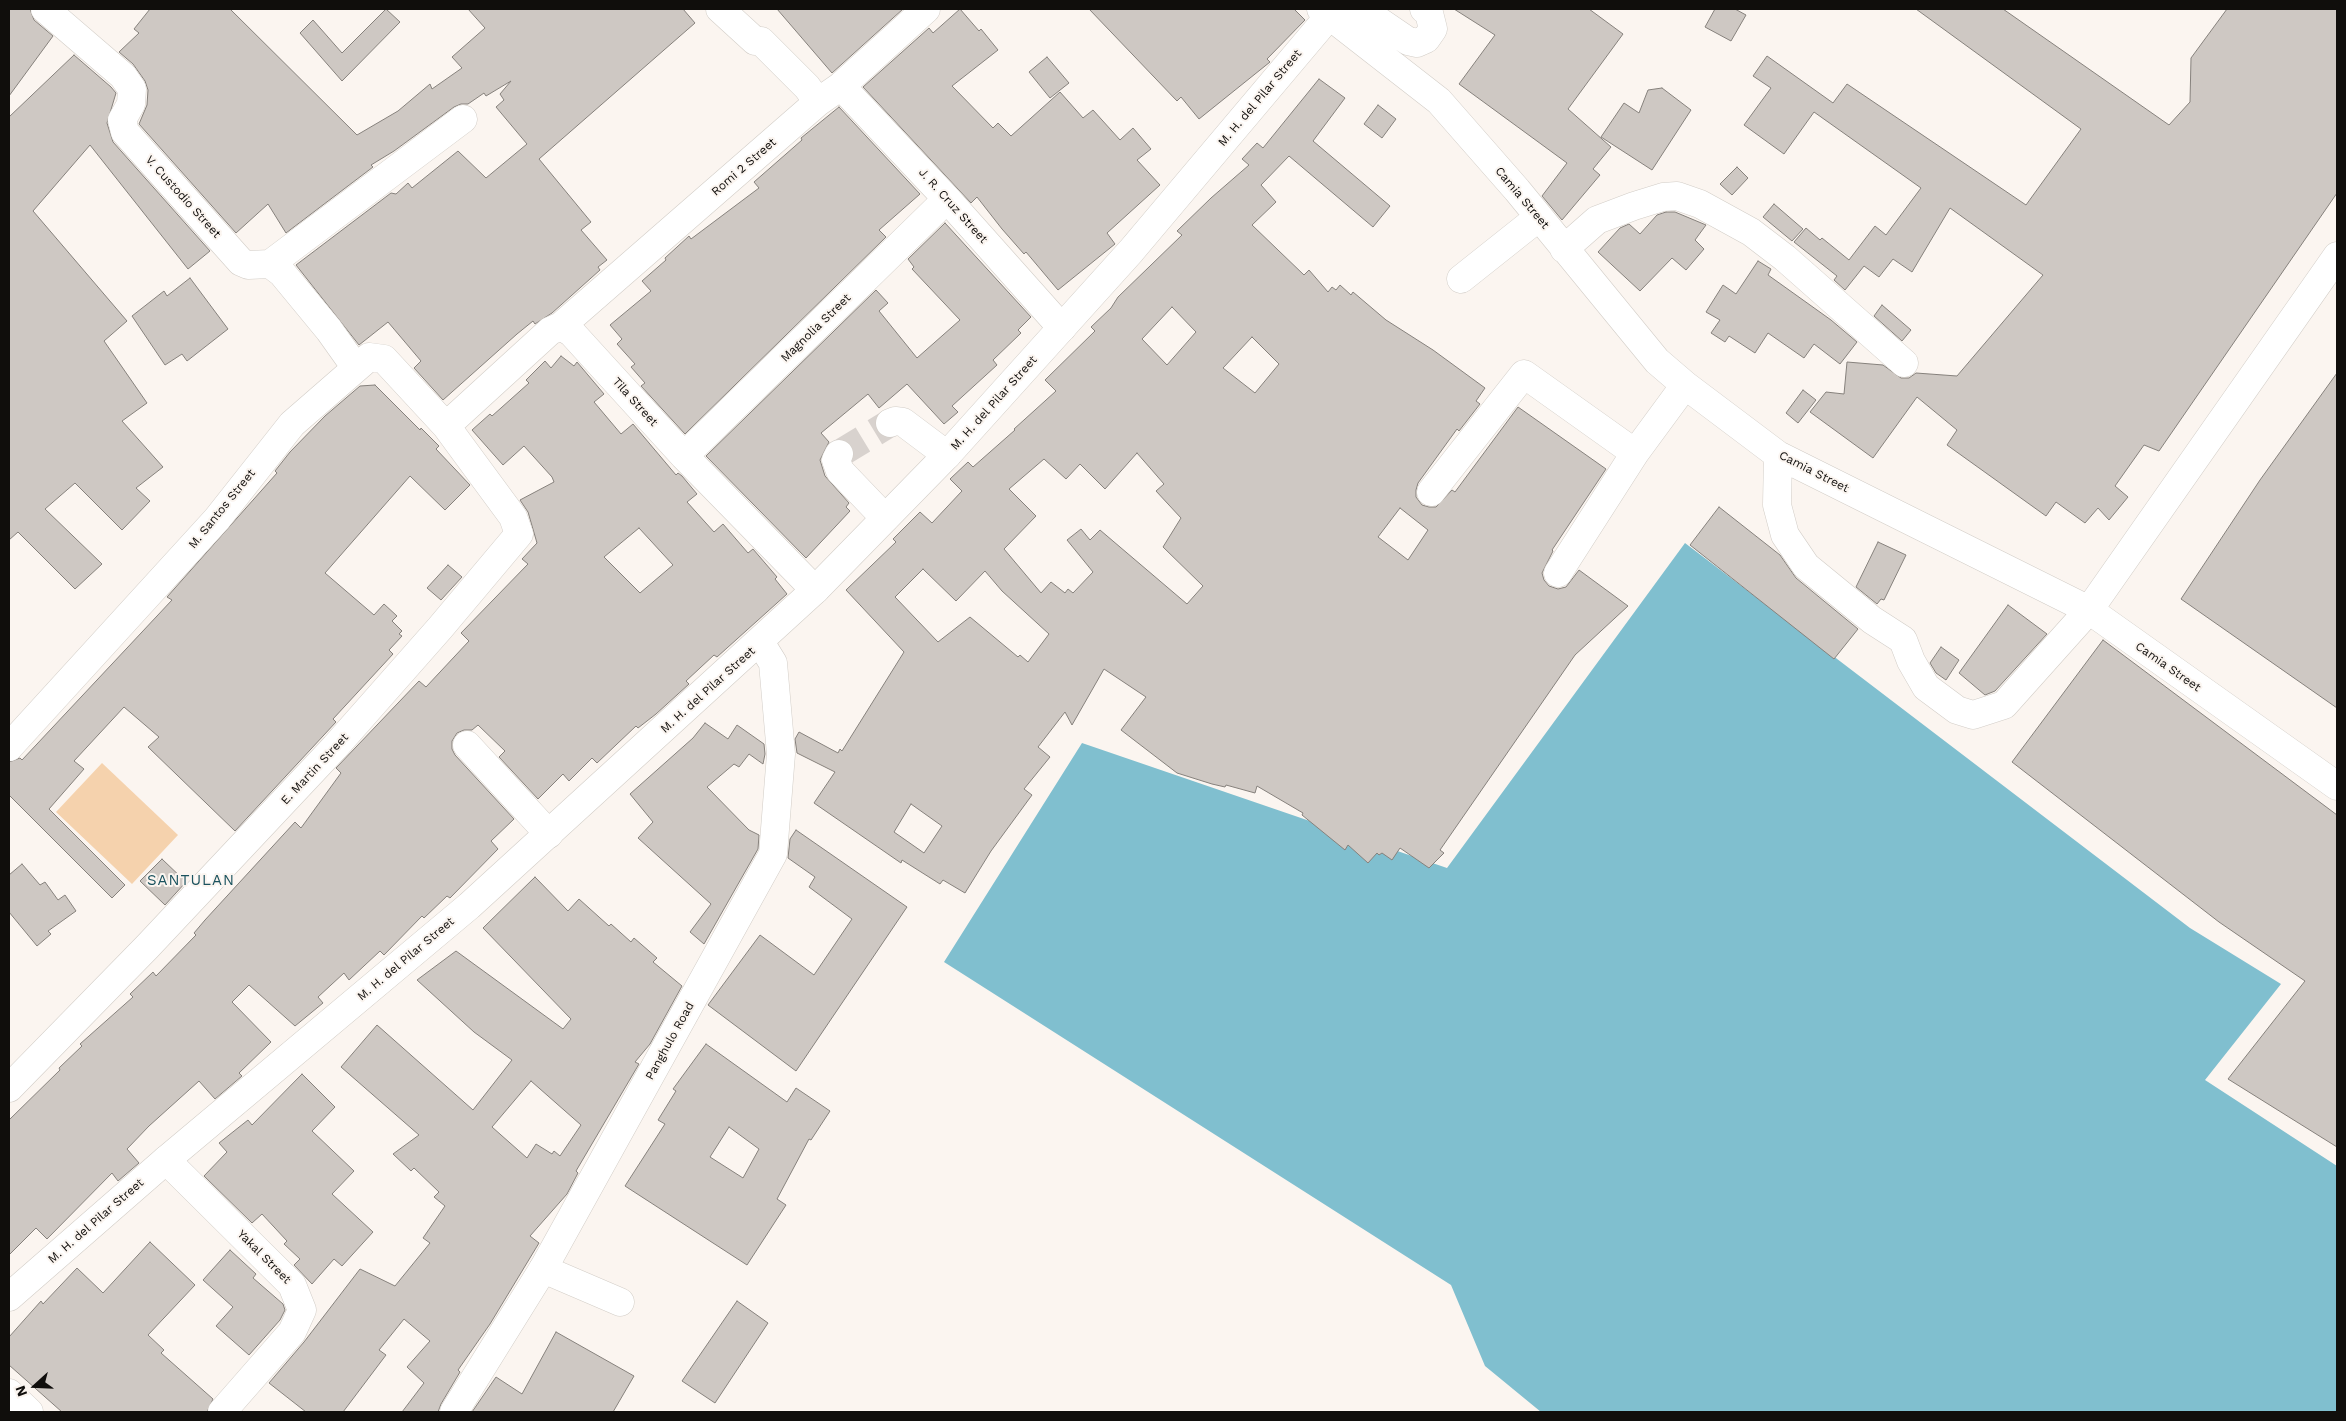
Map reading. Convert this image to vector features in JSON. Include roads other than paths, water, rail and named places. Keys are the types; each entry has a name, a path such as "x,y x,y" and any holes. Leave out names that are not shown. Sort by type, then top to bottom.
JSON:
{"street":[{"name":"V. Custodio Street","path":"46,9 123,76 132,89 131,104 122,120 125,132 132,140 241,262 248,265 270,264"},
{"path":"720,9 755,41 761,41 808,88 818,102"},
{"name":"Romi 2 Street","path":"561,326 818,102 841,86 926,9"},
{"path":"1361,9 1408,41 1417,43 1426,39 1433,29 1429,13 1424,9"},
{"name":"Camia Street","path":"1328,11 1439,100 1657,361 1685,385 1778,454 2089,610 2337,786"},
{"name":"M. H. del Pilar Street","path":"9,1297 166,1160 469,906 815,590 947,455 1131,251 1328,11"},
{"name":"J. R. Cruz Street","path":"841,86 947,199 1062,328"},
{"path":"356,368 329,330 282,273 270,264 463,119"},
{"path":"1564,248 1597,220 1663,197 1677,196 1700,204 1751,232 1785,258 1904,363"},
{"name":"Magnolia Street","path":"684,456 947,199"},
{"path":"1461,279 1538,217"},
{"path":"1778,454 1777,505 1785,535 1806,566 1872,620 1903,640 1911,662 1926,687 1957,710 1973,715 2004,705 2089,610 2337,256"},
{"path":"446,426 550,331 561,326"},
{"name":"Tila Street","path":"561,326 572,333 684,456 815,590"},
{"name":"M. Santos Street","path":"9,747 216,519 292,424 368,357 384,359 446,426"},
{"path":"1431,492 1524,374 1635,453"},
{"path":"1558,573 1635,453 1685,385"},
{"path":"890,423 895,420 903,422 947,455"},
{"name":"E. Martin Street","path":"9,1088 147,947 335,747 440,628 519,534 514,517 446,426"},
{"path":"839,454 836,460 840,471 885,518"},
{"name":"Panghulo Road","path":"454,1412 543,1270 773,854 781,754 773,663 760,642"},
{"path":"467,745 549,834"},
{"name":"Yakal Street","path":"166,1160 292,1285 302,1310 292,1332 222,1412"},
{"path":"543,1270 620,1302"},
{"path":"9,1393 29,1412"}],"water":[{"path":"1685,543 2190,928 2281,984 2205,1080 2337,1166 2337,1412 1541,1412 1485,1366 1451,1285 944,962 1082,743 1447,868"}],"tunnel":[{"path":"839,454 890,423"}],"district":[{"name":"SANTULAN","path":"191,881"}]}
